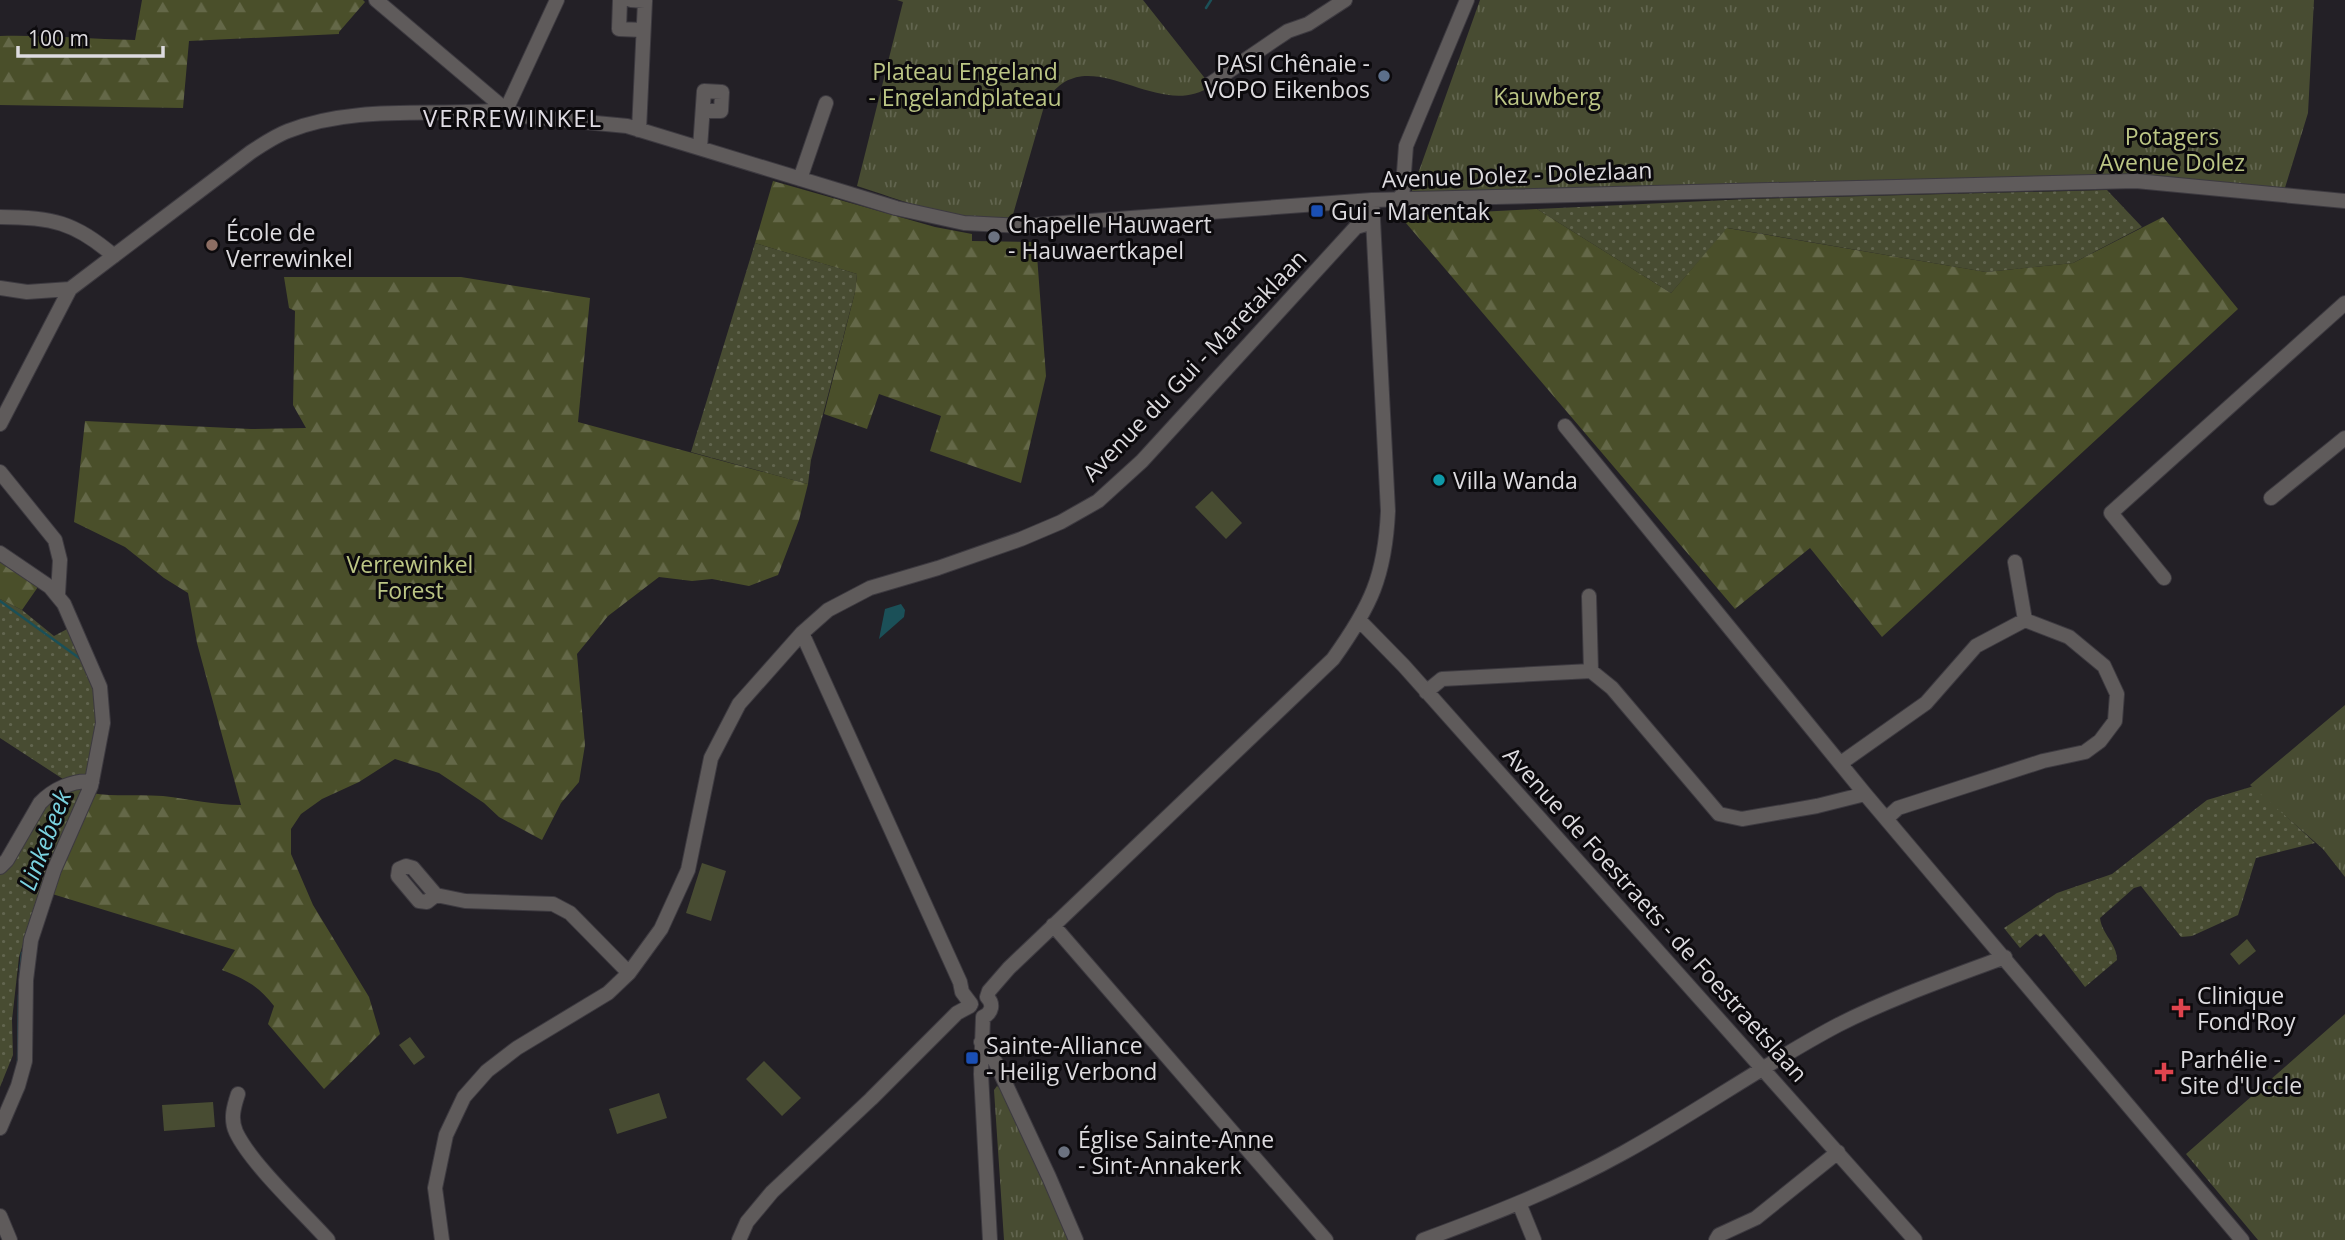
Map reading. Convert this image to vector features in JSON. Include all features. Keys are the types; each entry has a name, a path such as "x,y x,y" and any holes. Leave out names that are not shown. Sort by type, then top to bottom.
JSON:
{"street":[{"path":"376,0 506,110 557,0"},
{"path":"621,0 619,29 643,30"},
{"path":"631,0 645,1 639,130"},
{"path":"1210,84 1280,36 1308,24 1345,0"},
{"path":"1402,200 1406,146 1467,0"},
{"path":"800,179 826,103"},
{"name":"Avenue Dolez - Dolezlaan","path":"0,424 70,289 251,152 291,130 335,119 390,114 506,110 523,116 601,123 639,130 937,219 986,225 1062,224 1372,200 2136,181 2345,201"},
{"path":"700,148 703,111"},
{"path":"739,1240 747,1222 772,1192 951,1021 978,1006 1009,968 1333,659 1360,621 1380,573 1388,511 1372,200"},
{"path":"0,216 31,217 74,227 114,256"},
{"name":"Avenue du Gui - Maretaklaan","path":"442,1240 435,1188 446,1135 464,1097 487,1071 517,1048 608,993 629,973 661,929 688,870 711,758 739,704 802,634 828,610 870,587 938,568 1021,539 1061,522 1098,501 1142,461 1356,228 1373,222"},
{"path":"0,288 27,292 70,289"},
{"path":"2164,578 2111,513 2345,303"},
{"path":"1565,426 1865,794 2242,1240"},
{"path":"2271,498 2345,438"},
{"path":"0,472 55,540 60,560 58,594"},
{"path":"0,553 58,594 71,617 100,687 103,723 92,782 54,870 31,940 26,980 25,1060 18,1086 0,1128"},
{"path":"2015,562 2025,620"},
{"path":"1588,597 1591,671"},
{"path":"1840,763 1926,704 1976,646 2025,620 2069,637 2104,666 2118,694 2115,721 2100,741 2085,752 2043,761 1898,808 1887,818"},
{"name":"Avenue de Foestraets - de Foestraetslaan","path":"1360,621 1915,1240"},
{"path":"802,634 960,982 962,992 978,1006 990,1240"},
{"path":"1426,692 1442,679 1591,671 1612,688 1719,814 1742,819 1817,806 1865,794"},
{"path":"0,867 47,796 68,785 81,781 92,782"},
{"path":"436,895 465,901 553,904 570,914 629,973"},
{"path":"1053,925 1326,1240"},
{"path":"1423,1240 1519,1203 1621,1154 1762,1067 1875,1007 2005,957"},
{"path":"981,1042 987,1044 1076,1240"},
{"path":"238,1094 233,1110 235,1130 265,1171 328,1240"},
{"path":"1716,1240 1719,1235 1756,1218 1772,1207 1838,1152"},
{"path":"1519,1203 1534,1240"},
{"path":"0,1216 9,1240"}],"green space":[{"path":"142,0 365,2 339,34 189,41 183,108 0,105 0,36 135,40"},
{"name":"Plateau Engeland - Engelandplateau","path":"897,0 1143,0 1211,86 1190,95 1168,95 1101,77 1080,77 1062,84 1045,103 1012,218 972,217 933,210 857,186 903,2"},
{"name":"Kauwberg","path":"1480,0 2314,0 2308,113 2284,191 2155,177 1410,196"},
{"path":"773,181 935,227 972,234 972,241 1036,242 1046,376 1021,483 930,451 941,416 879,394 867,429 824,414 855,292 857,274 755,243"},
{"path":"2107,190 2142,227 2073,263 1986,272 1728,228 1671,293 1537,209 1749,199"},
{"path":"1537,209 1671,293 1727,228 1986,272 2073,263 2163,217 2238,309 1882,637 1810,548 1735,609 1400,216"},
{"path":"755,243 857,274 855,292 811,460 808,484 691,452"},
{"name":"Verrewinkel Forest","path":"284,277 461,277 590,298 578,422 808,484 799,520 778,575 749,586 712,579 692,581 659,577 608,616 577,654 585,745 579,782 561,803 542,840 499,817 484,803 439,773 395,759 359,782 322,799 301,814 291,829 291,854 313,905 369,997 380,1034 324,1089 268,1024 274,1006 263,993 222,970 235,950 49,893 91,793 163,796 241,805 197,643 188,593 125,547 74,522 85,421 251,429 306,428 293,405 295,311 289,308"},
{"path":"1212,491 1242,523 1226,539 1195,507"},
{"path":"0,555 40,584 22,610 0,599"},
{"path":"0,599 22,610 54,636 69,628 95,694 95,735 88,774 66,781 0,738"},
{"path":"2345,705 2345,877 2323,849 2250,785"},
{"path":"2254,786 2315,843 2256,858 2238,915 2192,936 2181,937 2141,886 2134,888 2100,918 2115,949 2117,960 2085,987 2044,934 2040,937 2036,934 2020,948 2004,928 2057,893 2112,874 2207,800"},
{"path":"82,787 39,893 19,957 12,1020 13,1055 0,1087 0,873 52,797"},
{"path":"702,863 726,871 711,921 686,913"},
{"path":"2247,939 2256,951 2239,965 2230,954"},
{"path":"2345,1014 2345,1240 2258,1240 2186,1154"},
{"path":"410,1037 425,1057 414,1065 399,1045"},
{"path":"764,1061 801,1098 782,1116 746,1079"},
{"path":"997,1086 1001,1089 1069,1240 1004,1240 994,1090"},
{"path":"659,1093 667,1118 617,1134 609,1109"},
{"path":"213,1102 215,1127 164,1131 162,1105"}],"water":[{"path":"901,604 905,610 904,617 879,639 885,609"}],"waterway":[{"path":"1206,8 1211,0"},
{"name":"Linkebeek","path":"0,601 82,660"},
{"name":"Linkebeek","path":"20,974 22,953"},
{"name":"Linkebeek","path":"18,1062 19,995"}],"place":[{"name":"PASI Chênaie - VOPO Eikenbos","path":"1384,76"},
{"name":"Gui - Marentak","path":"1317,211"},
{"name":"Chapelle Hauwaert - Hauwaertkapel","path":"994,237"},
{"name":"École de Verrewinkel","path":"212,245"},
{"name":"Villa Wanda","path":"1439,480"},
{"name":"Clinique Fond'Roy","path":"2181,1008"},
{"name":"Sainte-Alliance - Heilig Verbond","path":"972,1058"},
{"name":"Parhélie - Site d'Uccle","path":"2164,1072"},
{"name":"Église Sainte-Anne - Sint-Annakerk","path":"1064,1152"}],"district":[{"name":"VERREWINKEL","path":"513,117"}],"park label":[{"name":"Potagers Avenue Dolez","path":"2172,149"}]}
